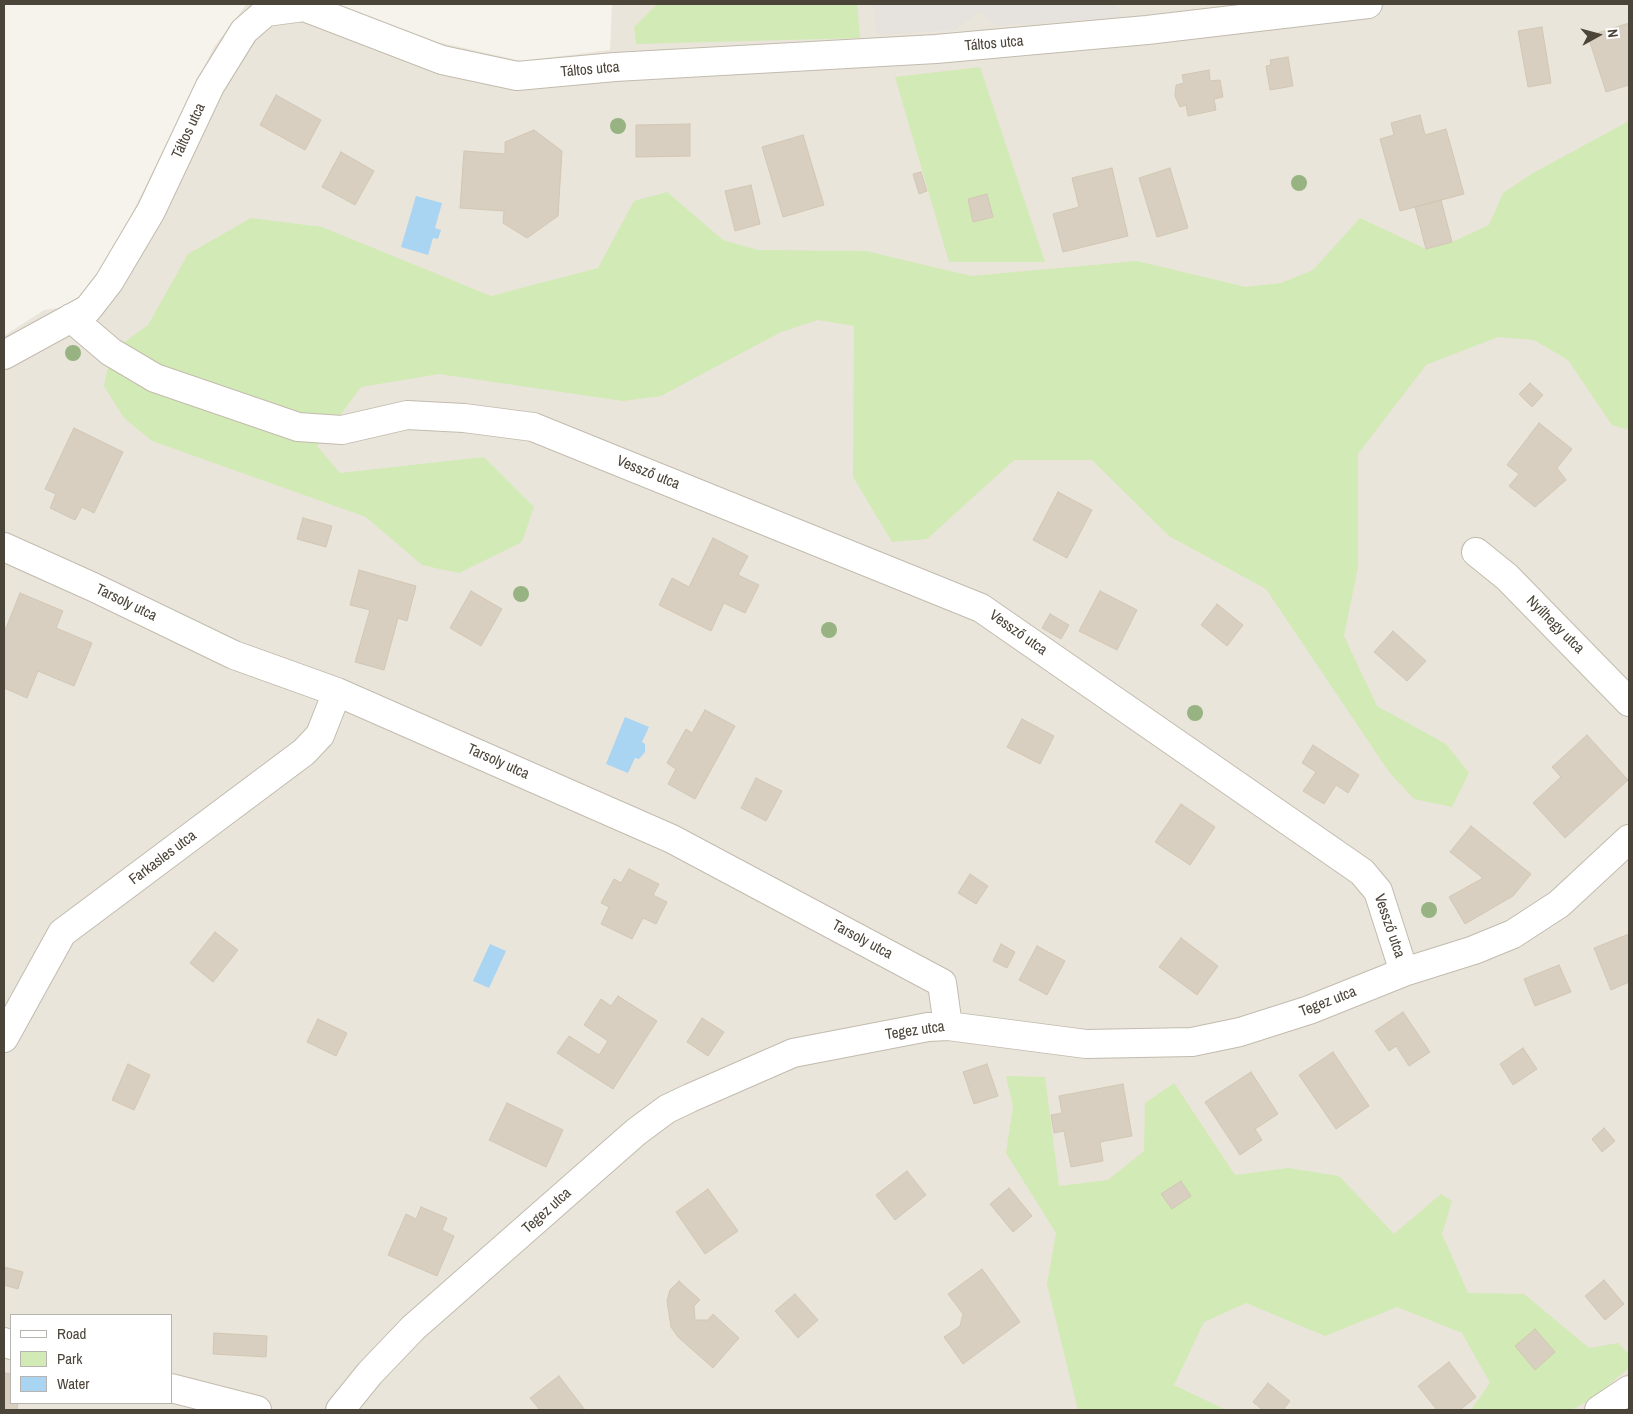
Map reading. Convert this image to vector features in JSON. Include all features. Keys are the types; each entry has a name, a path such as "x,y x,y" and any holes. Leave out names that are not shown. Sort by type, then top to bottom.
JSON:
{"street":[{"name":"Táltos utca","path":"4,355 88,309 109,282 151,211 210,86 244,31 266,12 304,8 442,60 516,76 615,67 936,49 1147,30 1368,4"},
{"name":"Vessző utca","path":"71,318 111,352 154,378 298,427 342,430 408,415 464,418 533,427 981,608 1362,872 1378,891 1404,972"},
{"name":"Tarsoly utca","path":"4,547 93,587 234,655 337,692 672,839 942,983 948,1026"},
{"name":"Nyílhegy utca","path":"1476,552 1507,576 1629,702"},
{"name":"Farkasles utca","path":"4,1038 62,933 304,752 320,735 337,692"},
{"name":"Tegez utca","path":"340,1410 370,1373 413,1328 503,1251 606,1157 666,1109 794,1053 928,1027 948,1026 1086,1044 1192,1042 1240,1032 1309,1010 1404,972 1474,950 1513,934 1559,904 1629,839"},
{"path":"172,1388 257,1410"},
{"path":"1598,1410 1629,1390"}],"shaded area":[{"path":"253,4 333,4 429,40 521,61 610,50 612,4 1629,4 1629,1410 4,1410 4,336 44,310 78,305 127,224 214,47 246,5"},
{"path":"873,4 1116,4 1122,17 997,26 979,12 954,30 877,35"}],"green space":[{"path":"657,4 857,4 860,38 636,44 634,27"},
{"path":"980,67 1045,262 949,262 895,77"},
{"path":"1629,121 1629,430 1612,425 1568,360 1534,340 1498,337 1426,365 1358,454 1358,567 1344,636 1377,706 1446,744 1469,773 1452,807 1414,799 1389,772 1266,589 1169,536 1092,460 1014,460 927,539 892,542 853,477 854,326 818,320 781,332 661,396 623,401 439,374 361,387 317,446 340,473 484,457 534,507 522,542 459,573 422,565 366,517 152,441 124,418 104,386 111,352 148,325 188,254 251,218 322,227 491,296 598,268 634,201 667,192 723,240 758,250 866,251 971,276 1137,261 1246,287 1281,283 1313,270 1360,218 1426,249 1452,242 1489,225 1503,193 1533,173"},
{"path":"1006,1076 1045,1077 1059,1186 1108,1180 1144,1151 1145,1103 1174,1083 1235,1175 1288,1168 1339,1176 1394,1234 1441,1194 1452,1201 1442,1234 1468,1293 1524,1294 1589,1348 1618,1343 1629,1355 1629,1368 1594,1397 1572,1410 1471,1410 1490,1383 1462,1333 1397,1307 1325,1336 1246,1303 1204,1322 1174,1385 1226,1410 1078,1410 1047,1284 1056,1233 1006,1153 1013,1106"}],"water":[{"path":"416,196 442,203 435,228 441,230 438,239 433,238 428,255 401,247"},
{"path":"625,717 649,727 642,742 645,744 645,752 639,759 635,758 628,773 606,764"},
{"path":"490,944 506,951 489,988 473,981"}],"building":[{"path":"1629,23 1629,85 1606,92 1588,36"},
{"path":"1542,27 1551,83 1528,87 1518,31"},
{"path":"1288,57 1293,86 1270,90 1266,66 1271,65 1270,60"},
{"path":"1209,70 1210,81 1220,80 1223,97 1214,99 1216,110 1188,116 1186,105 1180,107 1175,96 1176,85 1184,83 1182,75"},
{"path":"276,95 321,120 305,150 260,125"},
{"path":"1420,115 1425,135 1446,129 1464,194 1400,211 1380,139 1394,135 1391,123"},
{"path":"690,124 690,156 636,157 636,125"},
{"path":"534,130 562,151 558,216 527,238 503,223 504,211 460,208 464,151 505,154 505,142"},
{"path":"803,135 824,205 783,217 762,147"},
{"path":"341,152 374,171 355,205 322,187"},
{"path":"1112,168 1128,236 1063,252 1053,214 1079,207 1072,178"},
{"path":"1170,168 1188,228 1157,237 1139,178"},
{"path":"921,172 927,191 919,194 913,174"},
{"path":"751,185 760,224 735,231 725,191"},
{"path":"987,194 993,217 973,222 968,199"},
{"path":"1441,200 1452,242 1426,249 1415,207"},
{"path":"1530,383 1543,395 1532,407 1519,394"},
{"path":"1539,423 1572,449 1557,468 1566,480 1535,507 1509,486 1519,474 1507,465"},
{"path":"74,428 123,452 94,513 82,507 75,520 50,508 56,494 45,489"},
{"path":"1058,492 1092,510 1067,558 1033,540"},
{"path":"303,518 332,526 326,547 297,539"},
{"path":"713,538 748,556 738,575 759,585 745,613 724,603 711,631 659,605 672,578 689,587"},
{"path":"359,570 416,586 407,621 398,618 384,670 355,662 370,610 350,605"},
{"path":"471,591 502,609 481,646 450,628"},
{"path":"1100,591 1137,610 1117,650 1079,631"},
{"path":"20,593 63,611 56,628 92,643 74,686 38,671 27,698 4,688 4,633"},
{"path":"1217,604 1243,625 1227,646 1201,625"},
{"path":"1050,614 1069,625 1061,639 1042,628"},
{"path":"1393,631 1426,661 1407,681 1374,652"},
{"path":"705,710 735,726 695,799 668,784 676,769 667,763 686,729 692,733"},
{"path":"1022,719 1054,736 1040,764 1007,747"},
{"path":"1587,735 1628,780 1565,838 1533,803 1561,777 1552,767"},
{"path":"1313,745 1359,775 1348,793 1336,785 1324,804 1303,791 1316,772 1302,763"},
{"path":"756,778 782,791 766,821 741,808"},
{"path":"1181,804 1215,827 1190,865 1155,842"},
{"path":"1471,826 1531,874 1513,896 1465,924 1449,897 1483,878 1450,852"},
{"path":"629,869 659,884 653,895 667,902 656,924 643,918 632,939 601,924 609,907 601,903 614,879 621,883"},
{"path":"970,874 988,886 976,904 958,893"},
{"path":"215,932 238,950 213,982 190,963"},
{"path":"1629,934 1629,982 1611,990 1594,948"},
{"path":"1181,938 1218,966 1197,995 1159,967"},
{"path":"1001,944 1015,952 1007,968 993,961"},
{"path":"1037,946 1065,961 1047,995 1019,980"},
{"path":"1559,965 1571,992 1535,1006 1524,979"},
{"path":"618,996 657,1021 613,1089 557,1053 569,1036 599,1055 608,1041 584,1025 601,999 611,1006"},
{"path":"1403,1012 1430,1052 1409,1066 1396,1046 1389,1051 1375,1031"},
{"path":"702,1018 724,1032 708,1056 687,1042"},
{"path":"318,1019 347,1033 336,1056 307,1042"},
{"path":"1523,1048 1537,1069 1513,1085 1500,1064"},
{"path":"1333,1052 1369,1106 1336,1129 1299,1075"},
{"path":"128,1064 150,1075 134,1110 112,1100"},
{"path":"987,1064 998,1096 974,1104 963,1072"},
{"path":"1251,1072 1278,1114 1255,1129 1262,1140 1240,1155 1205,1102"},
{"path":"1123,1084 1132,1136 1100,1142 1103,1161 1071,1167 1064,1131 1054,1133 1051,1115 1062,1113 1059,1096"},
{"path":"507,1103 563,1130 546,1167 489,1140"},
{"path":"1604,1128 1615,1141 1602,1152 1592,1139"},
{"path":"907,1171 926,1195 895,1220 876,1195"},
{"path":"1181,1181 1191,1196 1172,1209 1161,1194"},
{"path":"1009,1188 1032,1216 1013,1232 990,1204"},
{"path":"708,1189 738,1231 705,1254 676,1212"},
{"path":"421,1207 447,1218 442,1230 454,1236 437,1276 388,1255 406,1214 416,1219"},
{"path":"4,1267 23,1272 18,1289 4,1285"},
{"path":"982,1269 1020,1322 963,1364 944,1337 960,1326 963,1314 948,1294"},
{"path":"1604,1280 1624,1304 1605,1320 1585,1296"},
{"path":"679,1281 700,1300 694,1306 695,1320 708,1320 713,1314 739,1338 713,1368 678,1337 671,1327 667,1301 670,1290"},
{"path":"795,1294 818,1320 798,1338 775,1311"},
{"path":"1535,1329 1555,1352 1535,1370 1515,1346"},
{"path":"214,1333 267,1336 266,1357 213,1354"},
{"path":"1449,1362 1476,1397 1460,1410 1437,1410 1418,1386"},
{"path":"4,1373 10,1374 10,1404 18,1404 17,1410 4,1410"},
{"path":"559,1376 585,1410 540,1410 530,1398"},
{"path":"1268,1383 1290,1401 1283,1410 1263,1410 1253,1402"}]}
